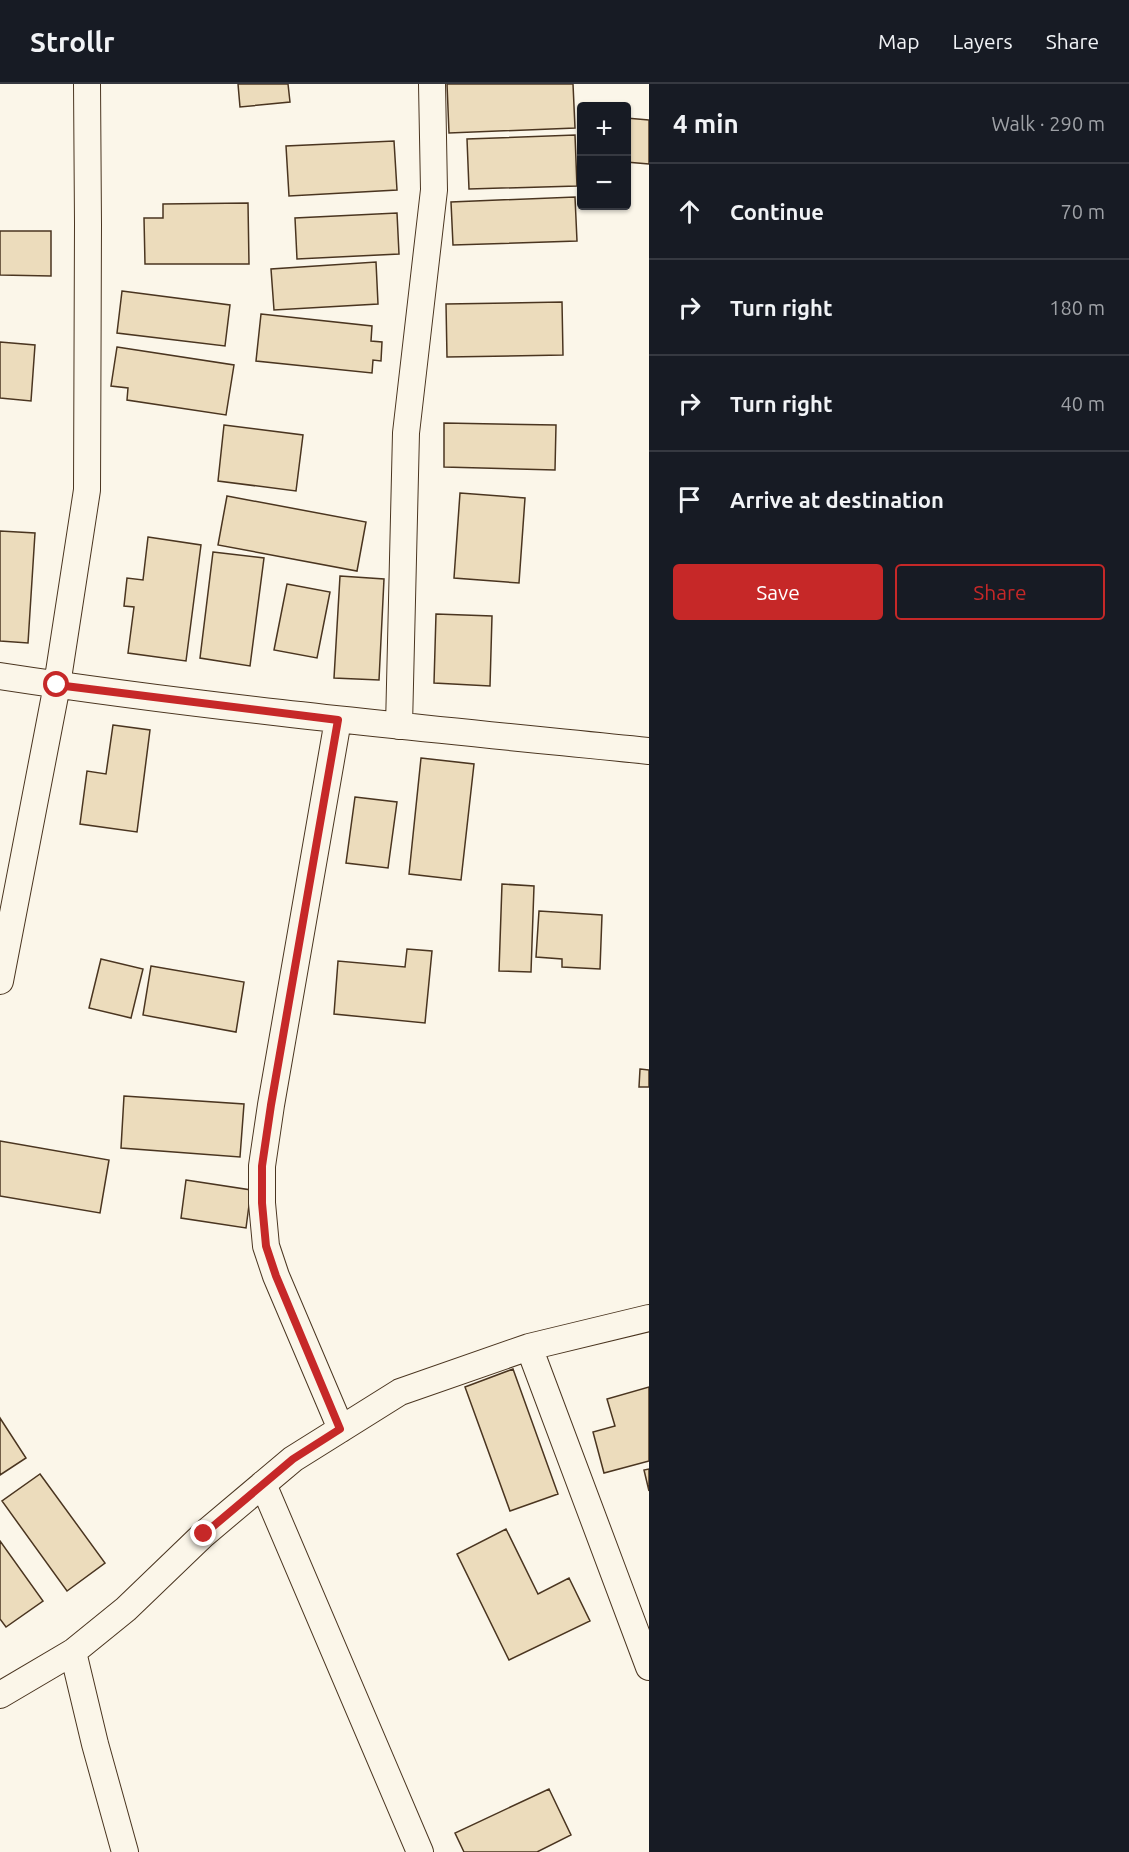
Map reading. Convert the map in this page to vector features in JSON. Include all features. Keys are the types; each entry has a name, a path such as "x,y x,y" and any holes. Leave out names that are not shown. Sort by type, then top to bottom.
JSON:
{"street":[{"path":"0,981 57,685 87,490 87,84"},
{"path":"399,726 406,433 434,190 432,84"},
{"path":"0,676 338,720 649,751"},
{"path":"338,720 271,1105 262,1166 262,1203 266,1246 276,1276 340,1429"},
{"path":"0,1695 73,1652 126,1609 204,1534 293,1459 400,1392 529,1347 649,1318"},
{"path":"529,1347 649,1667"},
{"path":"263,1484 420,1852"},
{"path":"73,1652 95,1744 125,1852"}],"building":[{"path":"238,84 288,84 290,102 240,107"},
{"path":"447,84 573,84 575,128 449,133"},
{"path":"631,118 649,120 649,164 631,162"},
{"path":"575,135 577,186 469,189 467,139"},
{"path":"394,141 397,190 289,196 286,146"},
{"path":"575,197 577,241 453,245 451,202"},
{"path":"248,203 249,264 145,264 144,218 163,218 163,204"},
{"path":"397,213 399,254 297,259 295,218"},
{"path":"0,231 51,231 51,276 0,275"},
{"path":"376,262 378,304 274,310 271,269"},
{"path":"122,291 230,305 225,346 117,333"},
{"path":"562,302 563,355 447,357 446,304"},
{"path":"261,314 372,326 371,341 382,342 381,361 373,360 372,373 256,361"},
{"path":"0,342 35,345 31,401 0,398"},
{"path":"117,347 234,365 226,415 127,400 128,388 111,386"},
{"path":"444,423 556,425 555,470 444,467"},
{"path":"224,425 303,435 296,491 218,481"},
{"path":"460,493 525,498 519,583 454,578"},
{"path":"227,496 366,522 357,571 218,545"},
{"path":"0,531 35,533 28,643 0,641"},
{"path":"148,537 201,545 186,661 128,653 134,607 124,606 127,578 143,580"},
{"path":"213,552 264,558 250,666 200,658"},
{"path":"340,576 384,579 379,680 334,678"},
{"path":"287,584 330,592 317,658 274,650"},
{"path":"436,614 492,616 490,686 434,683"},
{"path":"113,725 150,730 137,832 80,824 87,771 106,774"},
{"path":"421,758 474,764 461,880 409,874"},
{"path":"355,797 397,802 388,868 346,863"},
{"path":"502,884 534,886 531,972 499,971"},
{"path":"539,911 602,915 600,969 562,967 562,959 536,957"},
{"path":"407,949 432,951 425,1023 334,1014 338,961 405,967"},
{"path":"101,959 143,969 131,1018 89,1008"},
{"path":"151,966 244,982 236,1032 143,1015"},
{"path":"640,1069 649,1070 649,1087 639,1087"},
{"path":"124,1096 244,1104 240,1157 121,1148"},
{"path":"0,1141 109,1160 100,1213 0,1196"},
{"path":"186,1180 251,1190 246,1228 181,1218"},
{"path":"513,1369 558,1494 510,1511 465,1387"},
{"path":"649,1387 649,1461 604,1473 593,1432 615,1426 607,1399"},
{"path":"0,1418 26,1458 0,1475"},
{"path":"649,1469 649,1491 644,1470"},
{"path":"40,1474 105,1563 67,1591 2,1501"},
{"path":"506,1529 538,1594 569,1578 590,1621 509,1660 457,1554"},
{"path":"0,1541 43,1601 6,1627 0,1619"},
{"path":"549,1789 571,1835 537,1852 464,1852 455,1833"}],"route":[{"path":"57,685 338,720 271,1105 262,1166 262,1203 266,1246 276,1276 340,1429 293,1459 204,1534"}]}
